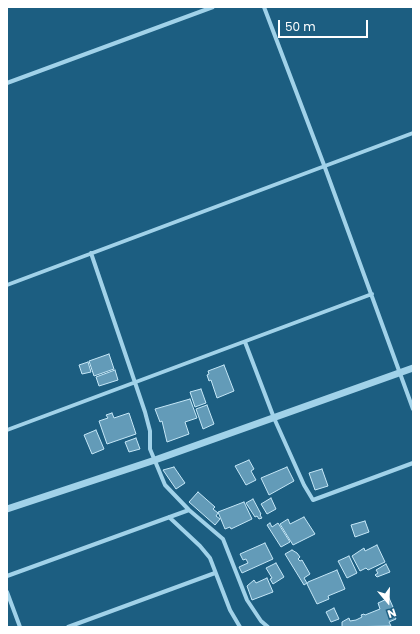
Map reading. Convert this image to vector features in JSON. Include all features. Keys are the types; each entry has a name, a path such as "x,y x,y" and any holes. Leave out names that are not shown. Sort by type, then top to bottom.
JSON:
{"street":[{"path":"7,83 213,7"},
{"path":"264,7 372,294 413,409"},
{"path":"7,284 413,133"},
{"path":"92,253 150,431 150,449 165,485 189,510 223,540 247,600 261,621 268,627"},
{"path":"7,430 372,294"},
{"path":"245,342 274,418 304,485 313,500 413,463"},
{"path":"7,509 155,460 413,368"},
{"path":"7,576 189,510"},
{"path":"169,517 200,546 210,558 230,610 240,627"},
{"path":"68,627 215,573"},
{"path":"7,592 20,627"}],"building":[{"path":"109,354 114,369 94,376 89,361"},
{"path":"88,362 91,372 82,374 79,365"},
{"path":"224,365 234,391 217,398 211,380 209,381 207,375 209,374 208,371"},
{"path":"115,370 118,380 99,386 96,377"},
{"path":"201,389 206,403 195,407 190,392"},
{"path":"190,399 197,418 185,422 189,434 167,442 162,421 160,422 155,409"},
{"path":"207,405 214,424 203,429 196,409"},
{"path":"112,413 114,418 129,413 136,434 107,444 99,421 108,418 106,415"},
{"path":"96,430 104,449 92,454 84,435"},
{"path":"136,438 140,449 129,452 125,442"},
{"path":"249,460 254,469 251,471 256,480 246,485 235,466"},
{"path":"174,467 185,483 176,489 163,470"},
{"path":"287,467 294,481 269,495 261,478"},
{"path":"322,469 328,486 315,490 309,473"},
{"path":"198,492 215,507 213,509 218,513 216,516 220,519 215,525 189,502"},
{"path":"271,498 276,509 267,514 261,504"},
{"path":"253,499 262,518 259,519 257,516 255,517 246,503"},
{"path":"244,502 252,519 231,529 230,527 225,529 218,512"},
{"path":"304,517 315,534 293,545 280,524 288,519 290,524"},
{"path":"365,521 369,532 355,537 351,525"},
{"path":"270,523 272,527 278,523 290,542 281,547 267,525"},
{"path":"265,543 273,559 242,573 239,567 248,563 246,559 243,560 240,554"},
{"path":"377,545 385,562 368,570 366,568 360,571 352,556 364,548 365,551"},
{"path":"292,550 300,557 298,559 300,561 302,560 310,574 304,578 307,583 304,585 285,554"},
{"path":"349,556 357,573 347,578 338,561"},
{"path":"276,563 284,577 273,584 270,579 272,578 266,568"},
{"path":"386,564 390,572 377,577 375,575 378,573 376,570"},
{"path":"337,570 345,589 328,596 329,599 317,604 307,584 308,582"},
{"path":"267,578 273,592 252,600 247,586 254,580 256,583"},
{"path":"389,598 396,614 394,615 396,619 389,622 391,626 342,627 342,622 349,618 350,621 356,620 362,617 361,615 365,615 380,609 378,603"},
{"path":"334,608 339,619 331,622 326,612"}]}
